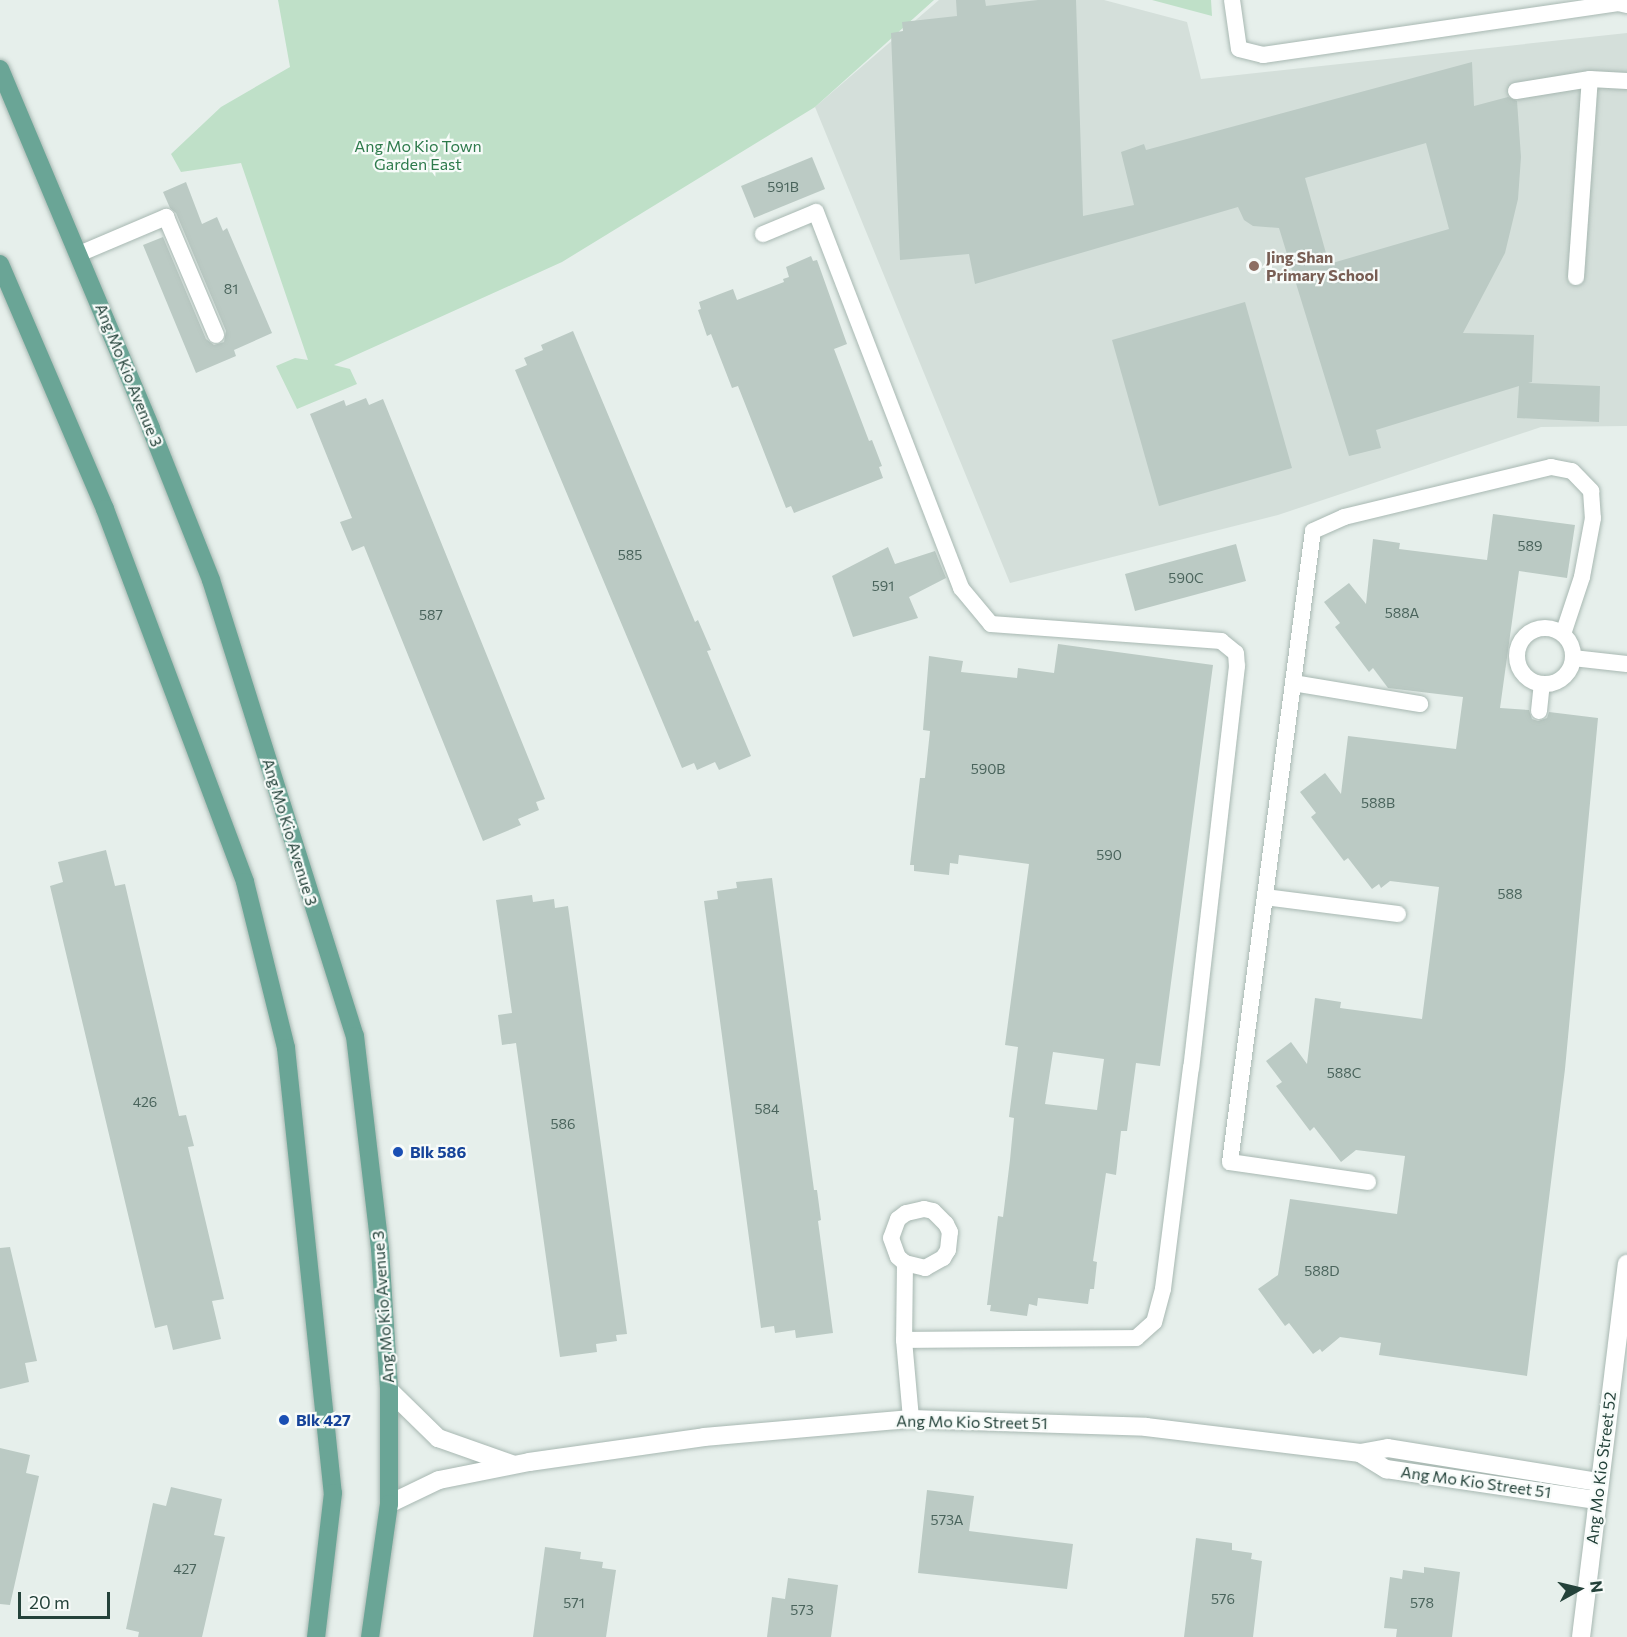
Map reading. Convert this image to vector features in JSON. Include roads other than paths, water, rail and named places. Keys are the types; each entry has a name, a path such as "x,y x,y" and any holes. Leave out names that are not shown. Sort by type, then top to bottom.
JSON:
{"main road":[{"name":"Ang Mo Kio Avenue 3","path":"0,69 79,254 211,580 355,1036 380,1249 389,1390 389,1504 370,1637"},
{"path":"0,264 105,509 245,882 286,1048 333,1493 316,1637"}],"street":[{"name":"Ang Mo Kio Street 52","path":"1581,1637 1627,1264"},
{"name":"Ang Mo Kio Street 51","path":"389,1390 438,1438 514,1465"},
{"name":"Ang Mo Kio Street 51","path":"389,1504 439,1480 514,1465 704,1437 910,1419 1146,1427 1360,1453 1388,1448 1598,1491"}],"lane":[{"path":"1232,0 1239,49 1263,55 1522,8 1621,3"},
{"path":"1576,277 1590,79"},
{"path":"1516,91 1590,79 1627,81"},
{"path":"763,234 816,212 961,588 992,624 1221,641 1236,653 1237,666 1188,1090 1163,1289 1154,1322 1136,1338 904,1340"},
{"path":"79,254 166,217 216,335"},
{"path":"1368,1182 1230,1162 1293,683 1316,528 1344,517 1551,467 1572,471 1591,491 1593,518 1582,577 1563,634"},
{"path":"1538,628 1551,628 1563,634 1570,645 1573,658 1570,669 1553,683 1542,684 1530,680 1520,670 1517,658 1519,645 1526,634 1538,628"},
{"path":"1573,658 1627,664"},
{"path":"1293,683 1420,704"},
{"path":"1539,711 1542,684"},
{"path":"1265,897 1398,914"},
{"path":"905,1263 904,1340 910,1419"}],"place":[{"name":"Jing Shan Primary School","path":"1254,266"},
{"name":"Blk 586","path":"398,1152"},
{"name":"Blk 427","path":"284,1420"}],"park label":[{"name":"Ang Mo Kio Town Garden East","path":"418,155"}]}
